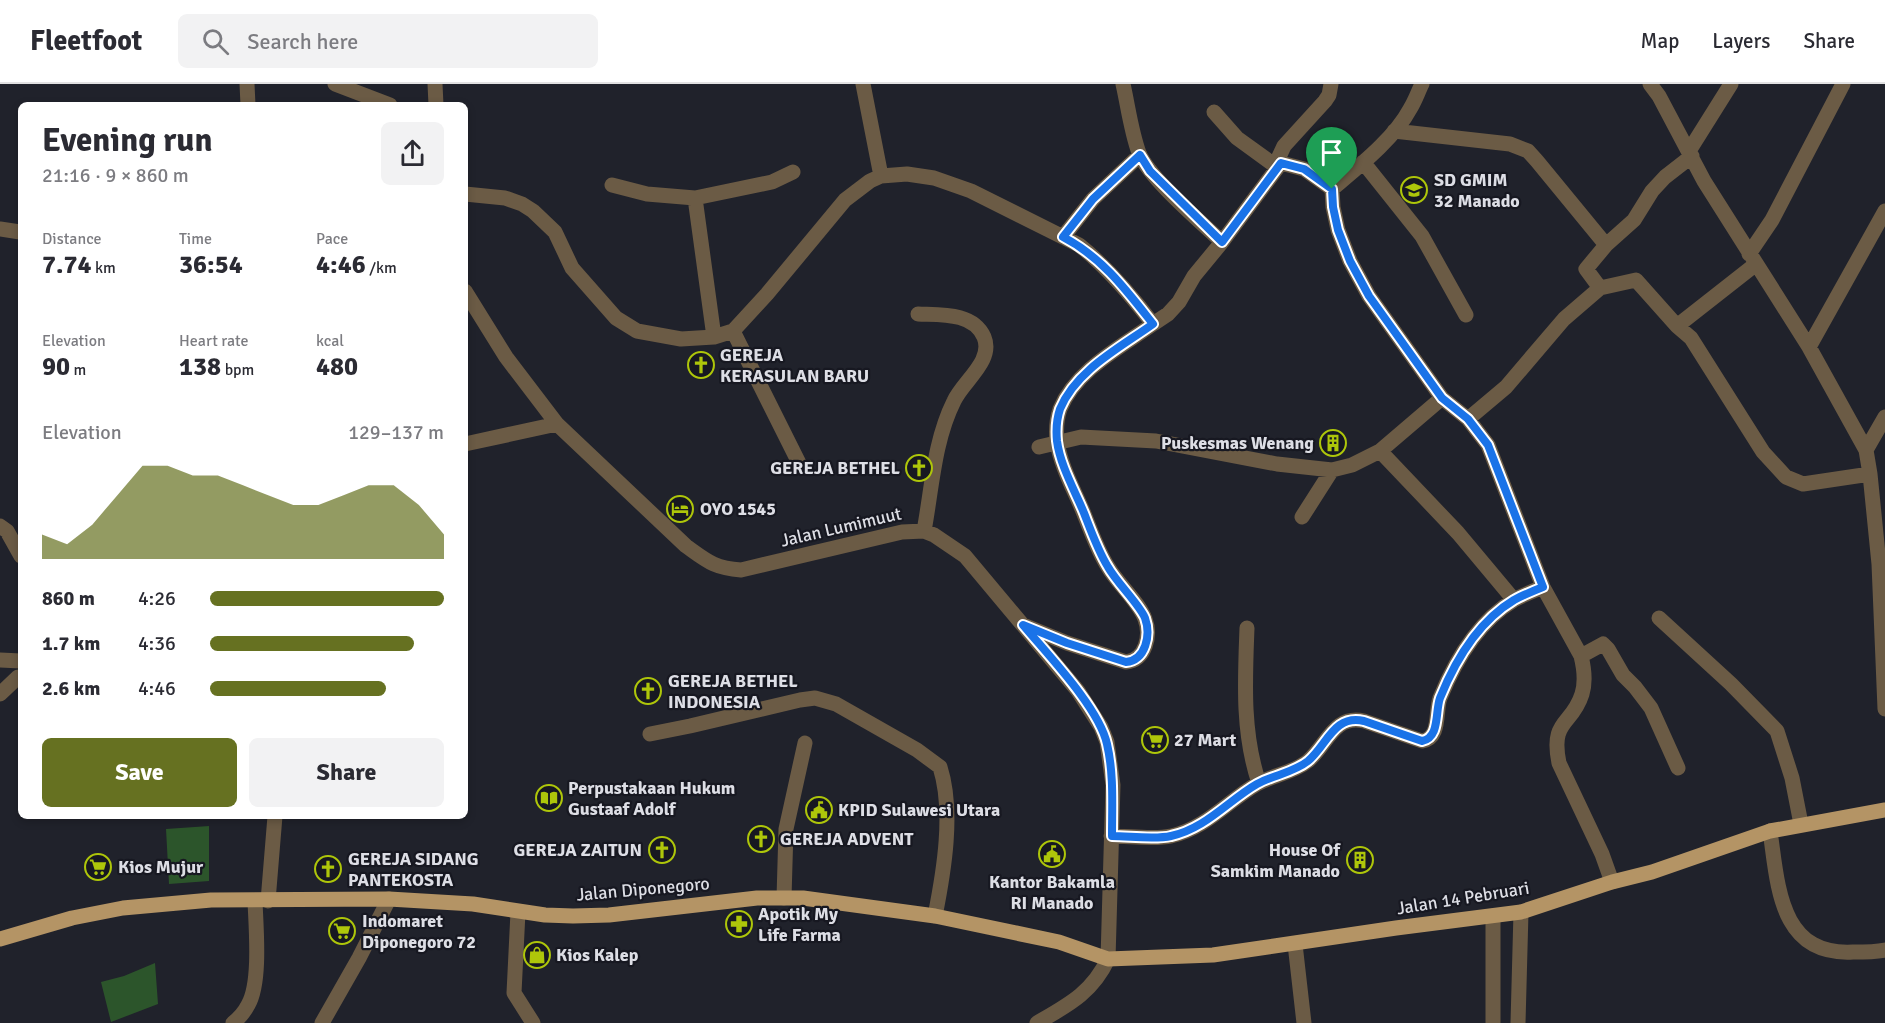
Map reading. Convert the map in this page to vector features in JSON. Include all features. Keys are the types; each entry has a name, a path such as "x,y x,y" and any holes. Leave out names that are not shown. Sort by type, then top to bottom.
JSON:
{"main road":[{"name":"Jalan 14 Pebruari","path":"1107,959 1213,955 1521,912 1612,882 1652,872 1770,831 1885,810"},
{"name":"Jalan Diponegoro","path":"0,939 72,918 123,908 211,900 389,899 472,904 518,912 609,915 757,897 803,898 935,916 1059,942 1107,959"}],"street":[{"path":"247,84 248,102"},
{"path":"335,84 382,102"},
{"path":"435,84 436,102"},
{"path":"862,84 881,176"},
{"path":"1123,84 1140,155 1150,171 1222,242"},
{"path":"1023,625 1067,643 1126,662 1132,661 1142,652 1148,636 1144,617 1107,566 1065,468 1057,441 1060,409 1074,387 1091,368 1168,314 1179,302 1194,276 1279,165 1278,159 1284,146 1329,95 1330,84"},
{"path":"1332,189 1394,131 1410,111 1422,84"},
{"path":"1650,84 1659,96 1704,181 1809,347 1866,450 1879,564 1885,710"},
{"path":"1599,288 1586,269 1606,245 1634,220 1652,191 1690,153 1731,84"},
{"path":"1677,326 1753,259 1843,84"},
{"path":"1214,112 1237,138 1279,165 1304,169 1332,189"},
{"path":"1394,131 1479,140 1520,147 1528,151 1606,245"},
{"path":"1063,237 1093,199 1140,155"},
{"path":"1363,162 1422,236 1466,315"},
{"path":"612,185 647,194 695,198 772,182 794,172"},
{"path":"468,194 505,198 522,204 540,216 555,232 572,268 579,277 616,318 637,331 681,339 714,337 733,331 845,200 870,181 881,176 907,174 934,178 971,191 1079,245 1125,288 1153,324"},
{"path":"1332,189 1338,230 1350,261 1369,296 1442,398 1468,419 1488,445 1543,587 1581,656 1585,682 1582,695 1562,724 1556,740 1556,749 1559,763 1602,854 1612,882"},
{"path":"695,198 714,337"},
{"path":"1809,347 1885,211"},
{"path":"0,229 18,232"},
{"path":"1468,419 1506,387 1564,319 1599,288 1636,280 1677,326 1691,338 1762,452 1786,477 1803,484 1870,474"},
{"name":"Jalan Lumimuut","path":"468,296 506,357 557,424 687,546 706,561 722,568 741,570 858,541 902,532 924,531 948,543 965,556 1078,691 1101,727 1107,742 1111,765 1112,836 1107,959"},
{"path":"918,314 964,319 976,325 986,343 986,352 982,362 953,402 932,478 924,531"},
{"path":"733,331 801,467"},
{"path":"1039,447 1081,436 1156,441 1277,464 1332,470 1352,465 1380,451 1442,398"},
{"path":"1866,450 1885,417"},
{"path":"468,443 557,424"},
{"path":"1380,451 1458,533 1514,600"},
{"path":"1302,517 1332,470"},
{"path":"0,526 7,531 18,551"},
{"path":"1112,836 1169,837 1187,832 1259,783 1285,774 1307,762 1332,732 1347,720 1364,721 1422,741 1427,740 1434,732 1439,700 1463,653 1483,626 1514,600 1543,587"},
{"path":"1659,618 1731,684 1777,731 1792,778 1801,824"},
{"path":"1247,628 1246,714 1252,762 1259,783"},
{"path":"1581,656 1599,645 1603,644 1608,648 1623,675 1651,708 1678,768"},
{"path":"0,660 18,661"},
{"path":"0,694 18,676"},
{"path":"650,734 815,698 836,704 918,750 940,767 945,790 944,858 935,916"},
{"path":"783,898 786,829 805,743"},
{"path":"233,1023 250,1003 254,988 261,901 275,819"},
{"path":"1770,831 1784,910 1793,928 1814,945 1835,952 1885,950"},
{"path":"322,1023 389,899"},
{"path":"518,912 514,993 533,1023"},
{"path":"1518,1023 1521,912"},
{"path":"1493,916 1493,1023"},
{"path":"1295,944 1304,1023"},
{"path":"1037,1023 1074,1001 1089,989 1107,959"}],"green space":[{"path":"209,826 209,881 169,884 166,829"},
{"path":"155,963 158,1004 111,1022 101,982 124,976"}],"place":[{"name":"SD GMIM 32 Manado","path":"1414,190"},
{"name":"GEREJA KERASULAN BARU","path":"701,365"},
{"name":"Puskesmas Wenang","path":"1333,443"},
{"name":"GEREJA BETHEL","path":"919,468"},
{"name":"OYO 1545","path":"680,509"},
{"name":"GEREJA BETHEL INDONESIA","path":"648,691"},
{"name":"27 Mart","path":"1155,740"},
{"name":"Perpustakaan Hukum Gustaaf Adolf","path":"549,798"},
{"name":"KPID Sulawesi Utara","path":"819,810"},
{"name":"GEREJA ADVENT","path":"761,839"},
{"name":"GEREJA ZAITUN","path":"662,850"},
{"name":"Kantor Bakamla RI Manado","path":"1052,854"},
{"name":"House Of Samkim Manado","path":"1360,860"},
{"name":"Kios Mujur","path":"98,867"},
{"name":"GEREJA SIDANG PANTEKOSTA","path":"328,869"},
{"name":"Apotik My Life Farma","path":"739,924"},
{"name":"Indomaret Diponegoro 72","path":"342,931"},
{"name":"Kios Kalep","path":"537,955"}],"route":[{"path":"1140,155 1150,171 1222,242 1281,163 1304,169 1332,189 1338,230 1350,261 1369,296 1442,398 1468,419 1488,445 1543,587 1514,600 1499,611 1470,642 1439,700 1434,732 1427,740 1422,741 1364,721 1347,720 1332,732 1307,762 1285,774 1259,783 1187,832 1169,837 1112,836 1111,765 1107,742 1101,727 1078,691 1023,625 1067,643 1126,662 1137,657 1146,645 1148,636 1144,617 1107,566 1065,468 1057,441 1060,409 1074,387 1091,368 1153,324 1125,288 1095,258 1079,245 1063,237 1093,199 1140,155"}]}
